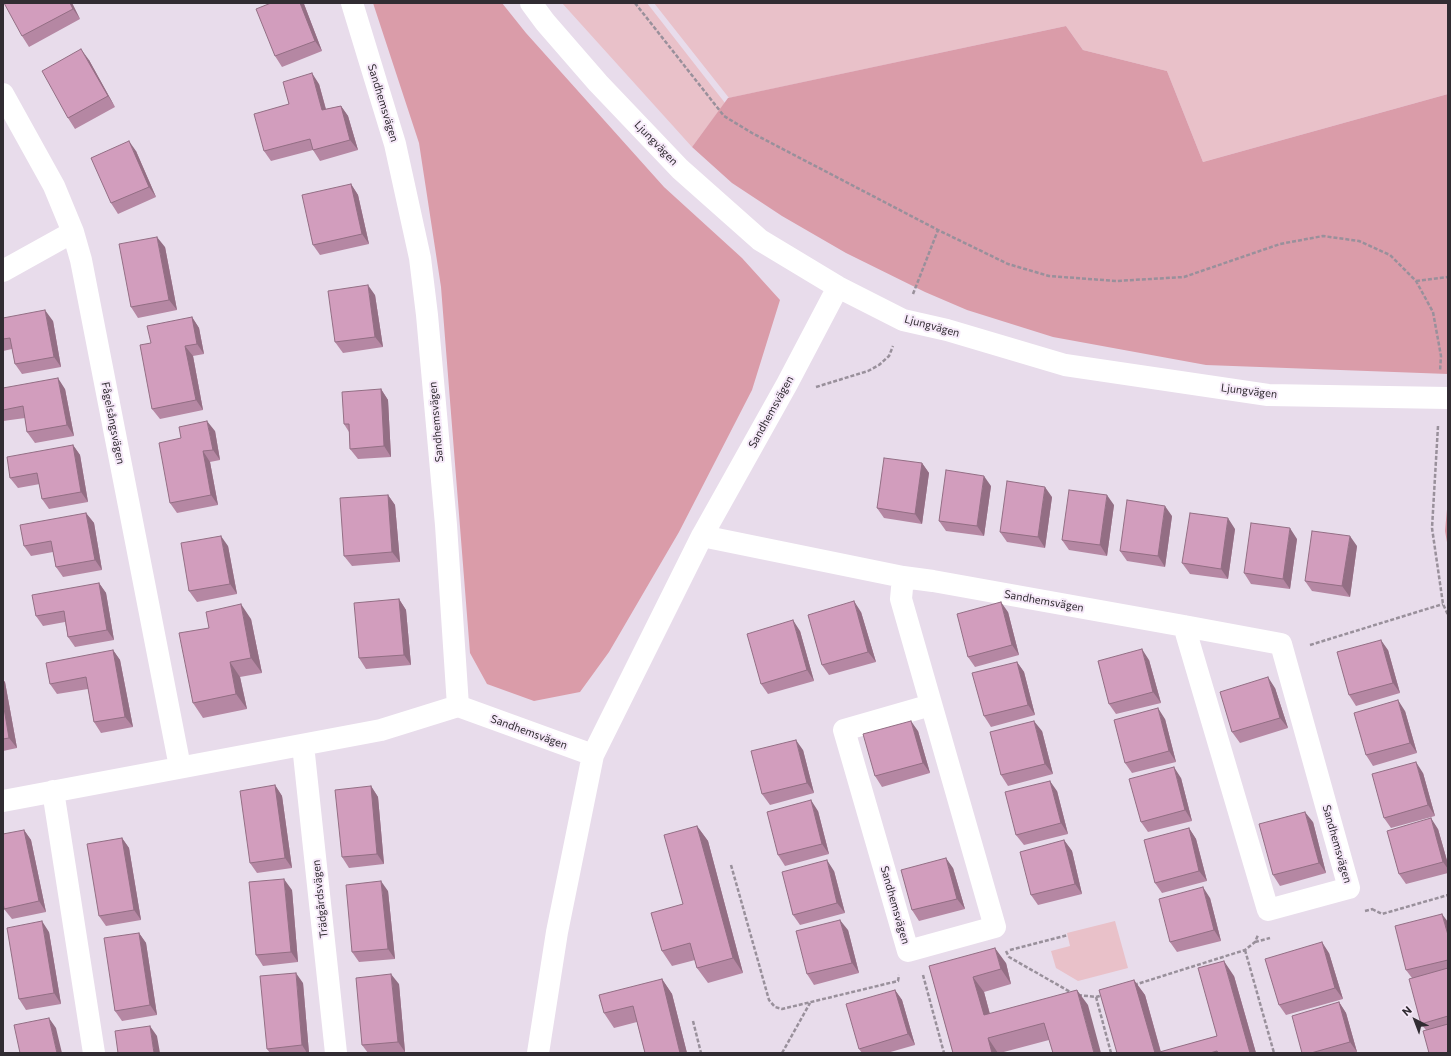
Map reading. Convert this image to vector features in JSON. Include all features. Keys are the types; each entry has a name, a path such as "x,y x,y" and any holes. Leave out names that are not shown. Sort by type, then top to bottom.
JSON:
{"street":[{"name":"Sandhemsvägen","path":"352,3 395,144 420,258 427,315 446,525 458,706 593,756"},
{"name":"Ljungvägen","path":"531,3 598,83 680,169 760,240 838,287 903,320 947,330 1064,365 1268,395 1448,398"},
{"name":"Fågelsångsvägen","path":"3,94 54,186 73,232 81,260 180,767"},
{"path":"3,271 73,232"},
{"name":"Sandhemsvägen","path":"538,1053 557,932 593,756 702,536 838,287"},
{"name":"Sandhemsvägen","path":"702,536 904,577 1281,644 1349,888 1268,910"},
{"path":"904,577 901,599 995,927"},
{"path":"1184,626 1268,910"},
{"name":"Sandhemsvägen","path":"931,705 844,730 908,951 995,927"},
{"path":"3,801 381,730 458,706"},
{"name":"Trädgårdsvägen","path":"303,745 336,1053"},
{"path":"53,792 94,1053"}],"path":[{"path":"635,3 724,116 752,133 938,230 1008,264 1049,276 1116,281 1184,277 1280,244 1323,236 1359,241 1390,255 1416,281 1433,312 1441,356 1440,377"},
{"path":"1416,281 1448,277"},
{"path":"1438,426 1432,528 1443,604 1448,615"},
{"path":"1281,644 1304,647 1443,604"},
{"path":"731,865 769,1000 775,1007 782,1009 898,981 900,964 908,951"},
{"path":"1349,888 1373,909 1382,914 1448,895"},
{"path":"1134,986 1245,950 1255,942 1268,910"},
{"path":"995,927 1009,957 1074,994 1096,997 1104,995"},
{"path":"1006,951 1068,935"},
{"path":"1245,950 1274,1053"},
{"path":"923,974 944,1053"},
{"path":"1096,997 1110,1053"},
{"path":"782,1053 810,1003"},
{"path":"693,1021 701,1053"}],"shaded area":[{"path":"373,3 502,3 526,33 664,187 742,258 780,300 752,390 679,532 609,652 580,692 534,701 487,684 470,653 441,287 419,143"},
{"path":"562,3 647,3 725,103 692,147"},
{"path":"654,3 1448,3 1448,94 1203,162 1167,71 1083,50 1066,26 729,98"},
{"path":"1066,26 1083,50 1167,71 1203,162 1448,94 1448,374 1206,365 1053,337 967,310 925,292 846,253 782,216 732,183 692,147 728,98"},
{"path":"1448,498 1448,548 1445,531"},
{"path":"1115,921 1128,968 1078,981 1056,968 1051,951 1070,946 1067,933"}],"building":[{"path":"4,3 70,3 73,9 22,36"},
{"path":"271,3 300,3 315,41 275,56 256,9"},
{"path":"81,49 108,96 68,118 42,71"},
{"path":"312,73 322,110 341,106 350,140 313,150 310,139 264,151 254,114 289,104 283,82"},
{"path":"129,141 149,187 111,203 91,158"},
{"path":"351,184 362,234 313,245 302,195"},
{"path":"157,237 169,300 131,307 119,244"},
{"path":"368,285 375,337 335,342 328,291"},
{"path":"45,310 54,357 15,364 10,338 3,339 3,318"},
{"path":"192,317 197,344 185,346 196,400 152,409 140,345 151,343 147,326"},
{"path":"58,378 67,425 27,432 23,406 3,410 3,388"},
{"path":"381,389 384,446 350,449 349,424 344,424 342,392"},
{"path":"207,421 213,450 203,451 211,495 170,503 159,443 181,438 179,427"},
{"path":"73,445 81,492 42,499 37,473 10,478 7,457"},
{"path":"884,458 922,463 915,514 877,508"},
{"path":"946,470 984,476 977,526 939,521"},
{"path":"1007,481 1045,487 1038,537 1000,532"},
{"path":"1069,490 1107,495 1100,545 1062,540"},
{"path":"388,495 392,552 344,556 340,498"},
{"path":"1127,500 1165,506 1158,556 1120,551"},
{"path":"86,513 95,560 56,567 51,541 24,546 20,525"},
{"path":"1190,513 1228,518 1221,569 1182,563"},
{"path":"1251,523 1290,528 1283,579 1244,573"},
{"path":"1312,531 1350,536 1342,586 1305,581"},
{"path":"221,536 230,584 189,591 181,543"},
{"path":"99,583 107,630 68,637 64,611 36,616 32,595"},
{"path":"399,599 404,655 359,658 354,603"},
{"path":"854,601 868,652 822,665 808,615"},
{"path":"1001,602 1012,645 968,657 957,614"},
{"path":"241,604 251,658 230,662 236,694 193,703 179,633 209,628 206,612"},
{"path":"793,620 807,670 761,684 747,634"},
{"path":"1381,640 1393,683 1349,695 1337,652"},
{"path":"1142,649 1153,692 1109,704 1098,661"},
{"path":"113,650 125,717 94,722 86,677 50,684 46,663"},
{"path":"1017,662 1028,705 984,716 972,673"},
{"path":"1268,677 1280,718 1232,732 1220,692"},
{"path":"1398,700 1410,743 1366,755 1354,713"},
{"path":"3,702 9,738 3,739"},
{"path":"1158,708 1169,751 1125,763 1114,720"},
{"path":"911,721 923,763 875,776 863,734"},
{"path":"1034,721 1045,764 1001,775 990,732"},
{"path":"796,740 807,783 762,794 751,751"},
{"path":"1416,762 1428,805 1384,818 1372,774"},
{"path":"1174,767 1185,810 1141,822 1129,779"},
{"path":"1050,781 1061,823 1016,835 1005,792"},
{"path":"275,785 285,858 250,863 240,791"},
{"path":"371,786 377,854 342,857 335,790"},
{"path":"811,800 822,844 778,855 767,812"},
{"path":"1305,812 1319,863 1273,875 1259,824"},
{"path":"1431,818 1443,862 1399,874 1387,831"},
{"path":"697,826 733,958 697,968 690,943 662,951 651,913 683,904 664,835"},
{"path":"1189,828 1199,871 1155,883 1144,840"},
{"path":"24,830 39,901 4,909 3,834"},
{"path":"122,838 134,910 99,916 87,844"},
{"path":"1064,840 1075,884 1031,895 1020,852"},
{"path":"946,858 957,899 912,910 901,870"},
{"path":"827,860 837,903 793,915 782,872"},
{"path":"284,879 291,952 256,955 249,882"},
{"path":"381,881 388,949 352,952 346,885"},
{"path":"1203,887 1214,930 1170,942 1159,899"},
{"path":"1442,914 1448,935 1448,960 1406,970 1395,926"},
{"path":"840,920 852,963 807,974 796,931"},
{"path":"42,921 54,993 19,999 7,928"},
{"path":"139,933 150,1005 115,1011 104,938"},
{"path":"1322,942 1335,988 1279,1005 1265,959"},
{"path":"995,948 1001,969 973,977 984,1015 1077,990 1094,1053 1053,1053 1044,1023 988,1038 992,1053 953,1053 929,966"},
{"path":"1224,961 1250,1053 1218,1053 1217,1051 1210,1053 1156,1053 1217,1036 1198,968"},
{"path":"1448,968 1448,1016 1421,1024 1409,979"},
{"path":"296,973 302,1045 267,1049 260,976"},
{"path":"391,974 398,1042 362,1045 356,978"},
{"path":"662,979 680,1053 645,1053 633,1006 604,1013 599,995"},
{"path":"1134,980 1155,1053 1117,1053 1099,990"},
{"path":"895,990 908,1034 859,1049 846,1004"},
{"path":"1339,1002 1350,1042 1311,1053 1302,1053 1292,1016"},
{"path":"49,1018 57,1053 20,1053 14,1025"},
{"path":"1448,1024 1448,1053 1429,1053 1423,1031"},
{"path":"150,1026 154,1053 118,1053 115,1031"}]}
